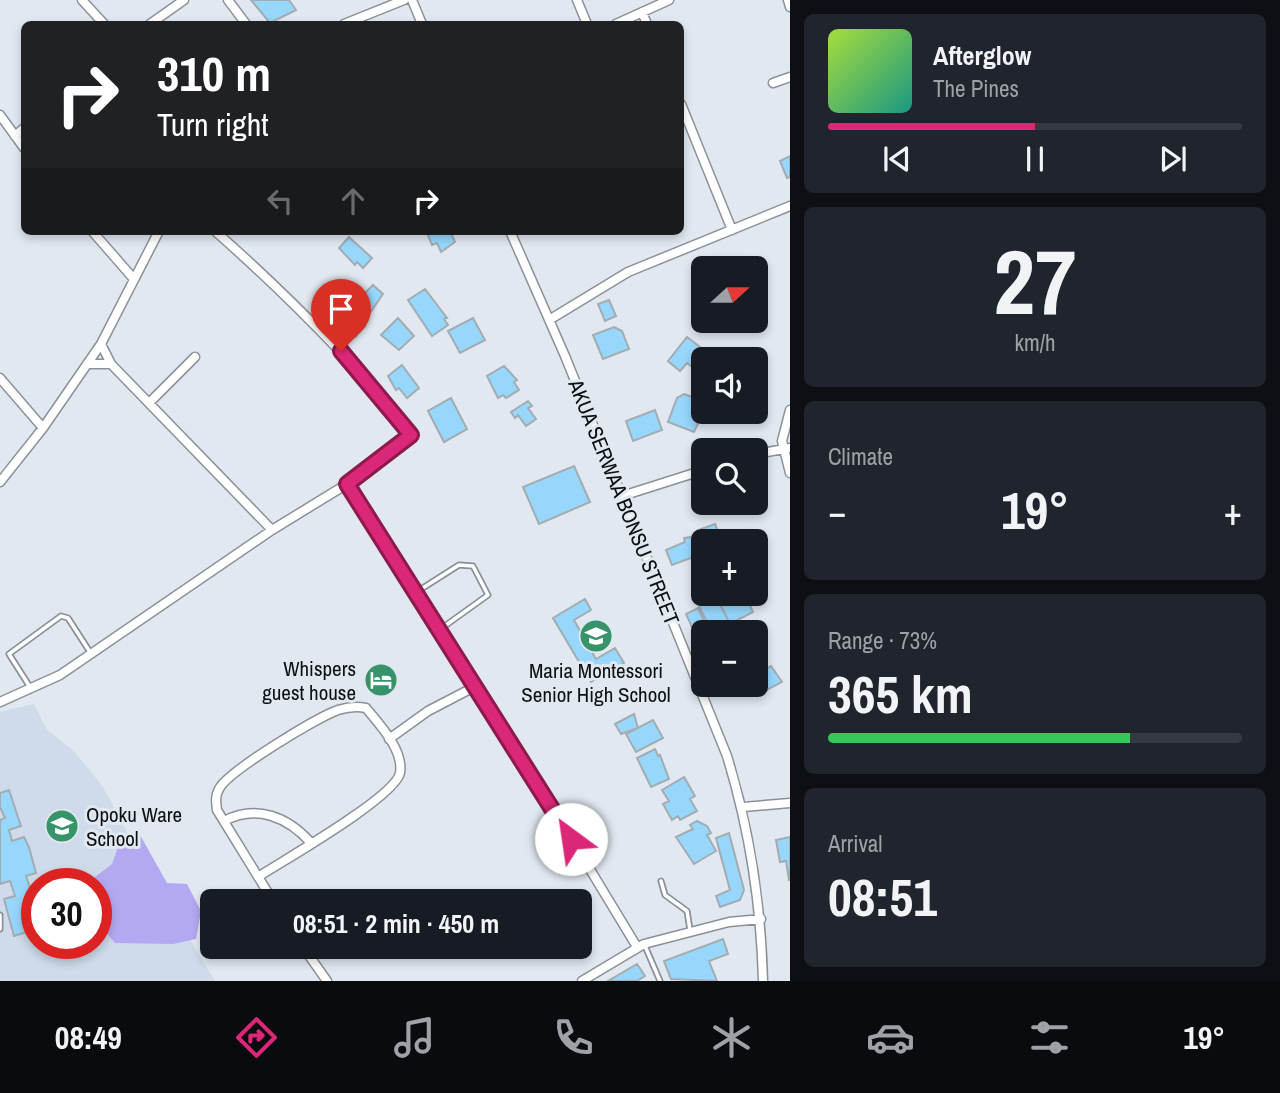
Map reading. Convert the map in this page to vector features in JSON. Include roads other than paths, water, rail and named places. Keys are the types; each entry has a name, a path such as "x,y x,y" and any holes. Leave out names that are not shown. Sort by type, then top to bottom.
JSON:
{"street":[{"path":"82,0 101,21"},
{"path":"154,21 184,0"},
{"path":"228,0 244,21"},
{"path":"352,21 404,0"},
{"path":"412,0 421,21"},
{"path":"577,0 585,21"},
{"path":"622,21 669,0"},
{"path":"788,0 790,7"},
{"path":"642,12 646,21"},
{"path":"773,83 790,77"},
{"path":"684,114 732,230"},
{"path":"0,115 21,144"},
{"path":"15,136 21,131"},
{"path":"549,320 628,272 790,206"},
{"path":"95,235 133,278"},
{"path":"0,482 43,428 101,344 157,235"},
{"path":"0,702 60,676 272,530 347,484 411,436 408,428 383,398 324,332 219,235"},
{"name":"AKUA SERWAA BONSU STREET","path":"512,235 622,496 727,756 743,807 761,919 763,981"},
{"path":"101,344 111,364 272,530"},
{"path":"149,403 195,357"},
{"path":"87,364 111,364"},
{"path":"0,378 43,428"},
{"path":"790,410 784,425 790,473"},
{"path":"768,452 787,448"},
{"path":"622,496 691,474"},
{"path":"347,484 641,946"},
{"path":"389,738 428,711 476,686"},
{"path":"258,877 391,789 398,779 400,763 389,738 366,708 353,706 336,710 226,779 215,798 217,810 224,821 258,877 266,889"},
{"path":"743,807 790,803"},
{"path":"224,821 247,812 284,820 296,825 311,843"},
{"path":"582,981 641,946 729,922 761,919"},
{"path":"311,959 327,981"}],"lane":[{"path":"416,592 458,565 473,566 488,595 440,629"},
{"path":"32,689 9,653 61,616 68,618 92,654"},
{"path":"661,881 666,895 687,911 690,932"},
{"path":"0,915 0,929"},
{"path":"641,946 660,981"}],"place":[{"name":"Maria Montessori Senior High School","path":"596,636"},
{"name":"Whispers guest house","path":"381,680"},
{"name":"Opoku Ware School","path":"62,826"}]}
